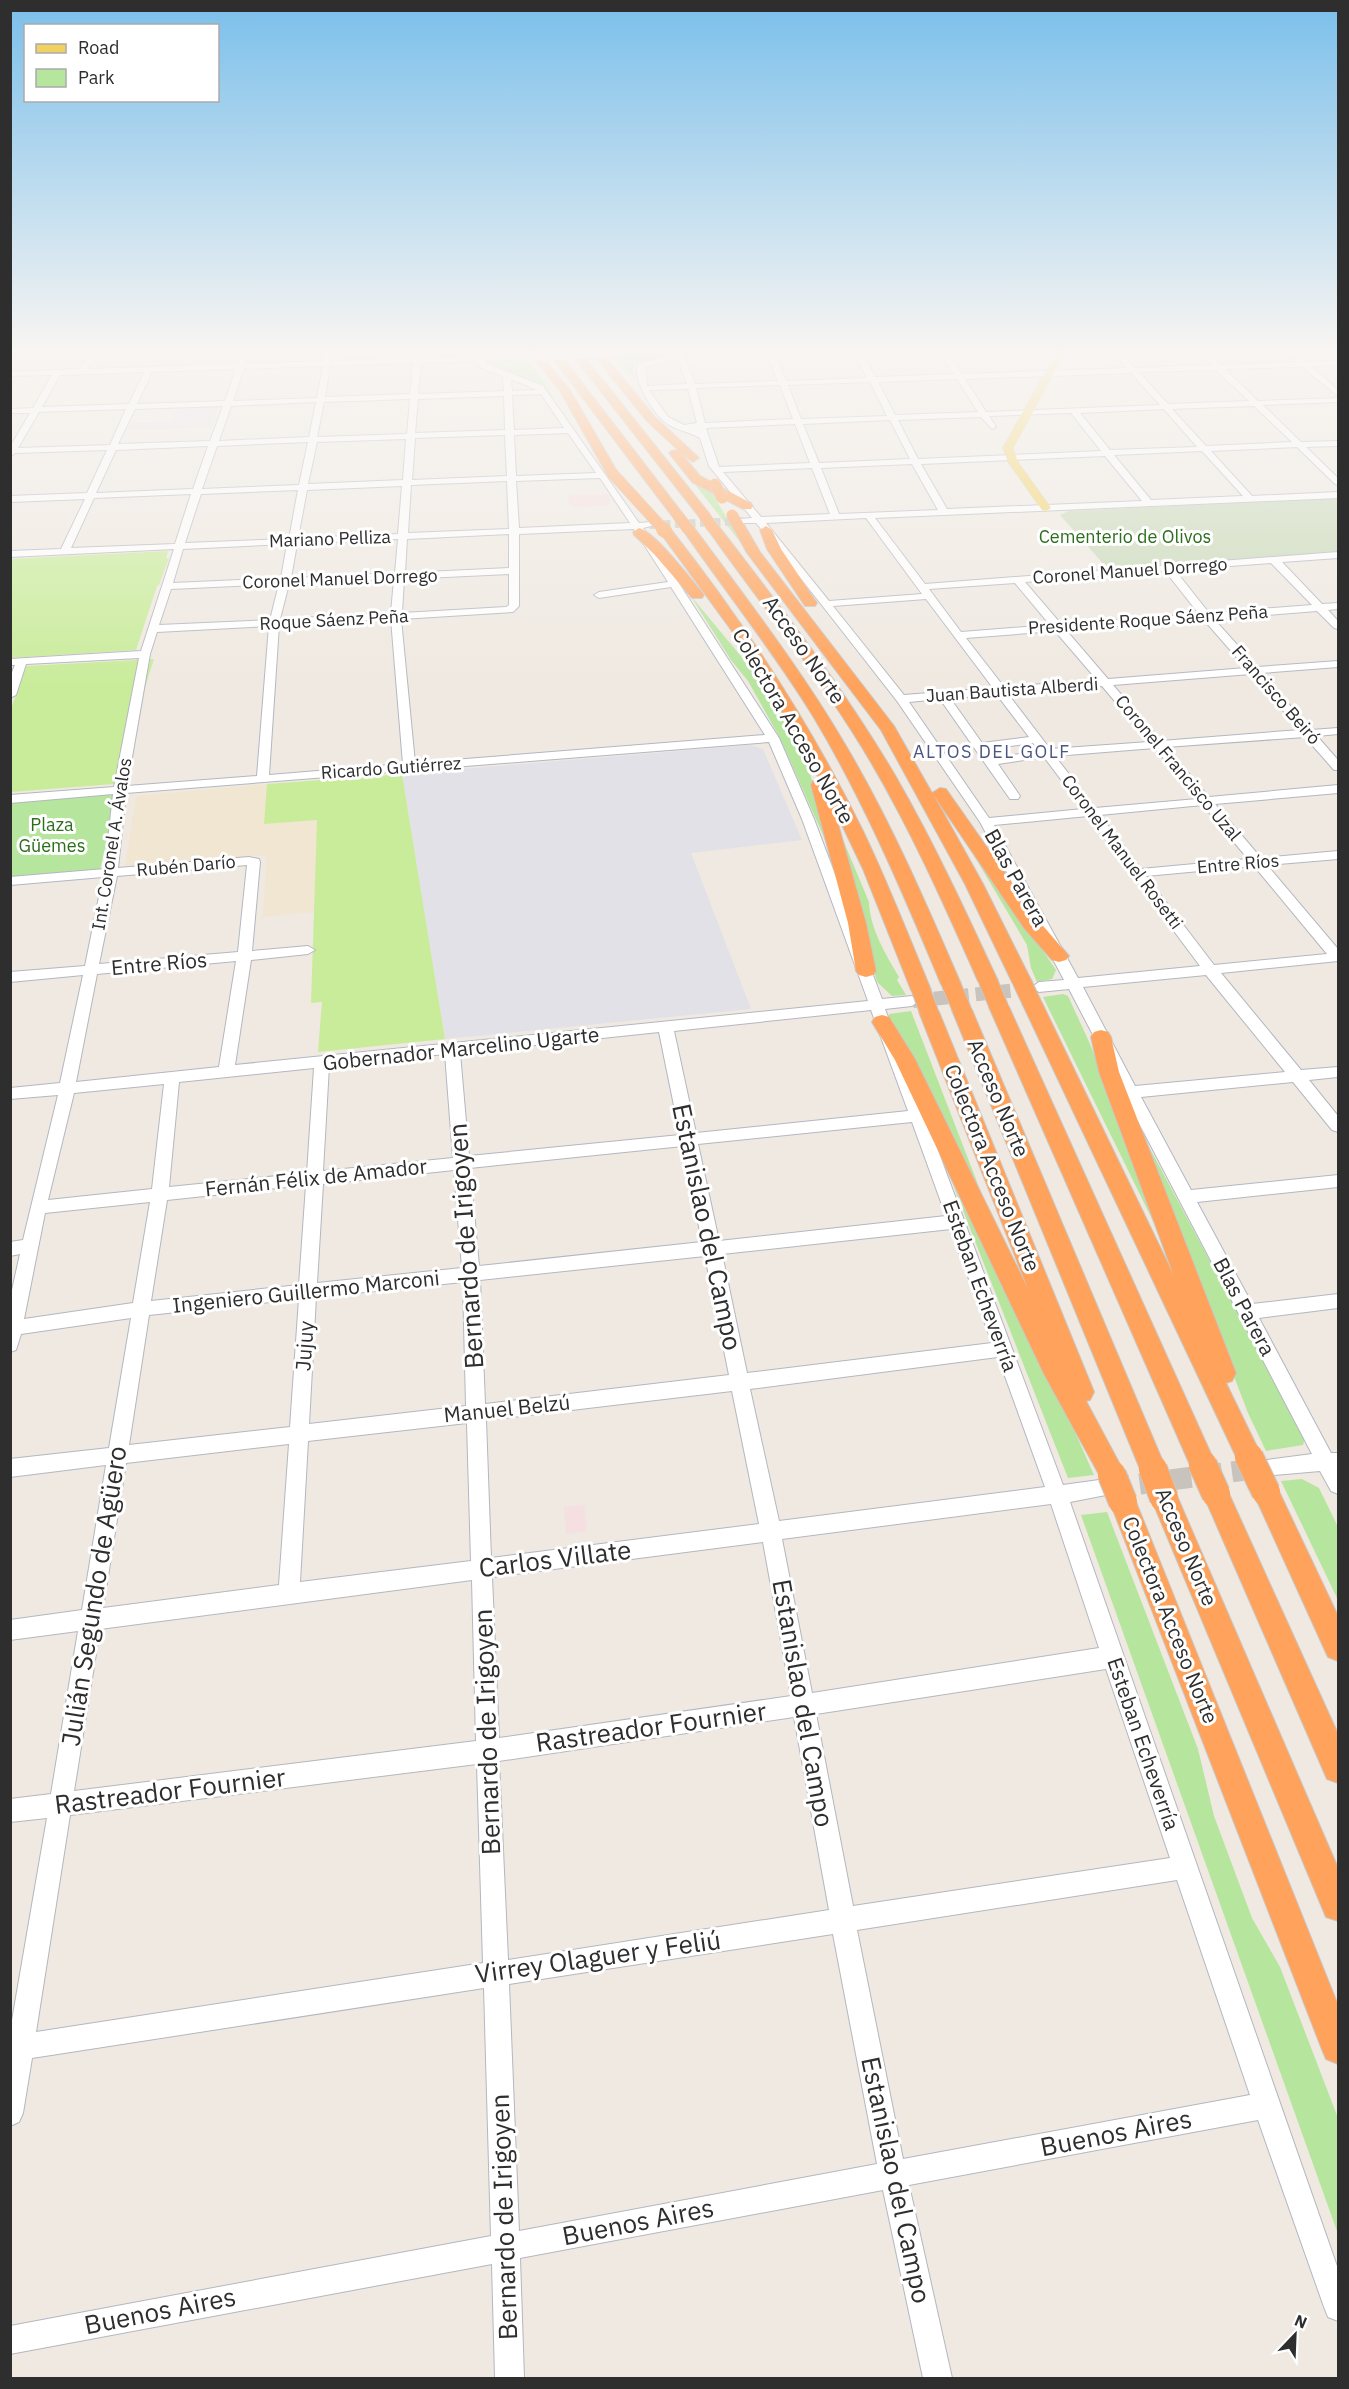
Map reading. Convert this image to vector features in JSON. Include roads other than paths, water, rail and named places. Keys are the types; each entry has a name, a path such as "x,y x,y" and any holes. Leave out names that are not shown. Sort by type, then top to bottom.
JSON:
{"highway":[{"name":"Colectora Acceso Norte","path":"601,462 607,474 665,531 720,603 762,664 855,832 921,1001 1039,1284 1111,1485 1338,2047"},
{"path":"614,491 624,472 618,462"},
{"name":"Acceso Norte","path":"638,462 763,632 837,745 900,866 1164,1498 1338,1905"},
{"name":"Acceso Norte","path":"663,462 810,656 872,750 940,876 1338,1768"},
{"path":"680,462 696,480 747,506"},
{"path":"697,462 715,484 754,553 888,729 935,786 1031,924 1059,956"},
{"path":"762,525 774,549 864,684 975,884 1031,991 1249,1457 1270,1479 1338,1647"},
{"path":"641,528 780,696"},
{"path":"806,740 857,923 866,971"},
{"path":"879,1013 905,1059 1111,1485"},
{"path":"1101,1037 1109,1072 1223,1372 1249,1457"}],"main road":[{"path":"1014,462 1046,508"}],"street":[{"path":"65,551 105,462"},
{"name":"Int. Coronel A. Ávalos","path":"12,1336 38,1207 68,1088 111,873 120,790 146,654 152,629 207,462"},
{"path":"263,777 274,623 285,581 308,462"},
{"path":"409,462 396,617 409,767"},
{"path":"511,462 514,571"},
{"name":"Esteban Echeverría","path":"597,462 607,474 614,491 641,528 672,584 732,670 773,738 808,819 848,932 866,971 916,1116 1057,1494 1266,2105 1338,2307"},
{"name":"Blas Parera","path":"713,462 716,470 901,699 986,822 1246,1312 1333,1461 1338,1485"},
{"path":"814,462 836,517"},
{"path":"716,470 884,462"},
{"path":"914,462 944,512"},
{"path":"1116,462 1148,503"},
{"path":"1216,462 1250,499"},
{"path":"1318,462 1338,482"},
{"path":"10,499 607,474"},
{"path":"737,520 762,525 836,517 1338,495"},
{"name":"Coronel Manuel Rosetti","path":"869,516 1210,970 1338,1126"},
{"name":"Mariano Pelliza","path":"10,554 514,531 641,528"},
{"name":"Coronel Manuel Dorrego","path":"826,604 1017,579 1338,555"},
{"path":"1274,560 1338,626"},
{"name":"Francisco Beiró","path":"1168,568 1206,616 1338,767"},
{"name":"Coronel Manuel Dorrego","path":"166,586 514,571"},
{"name":"Roque Sáenz Peña","path":"152,629 501,612 514,606 514,571"},
{"name":"Coronel Francisco Uzal","path":"1017,579 1338,957"},
{"path":"599,595 672,584"},
{"name":"Presidente Roque Sáenz Peña","path":"958,635 1338,606"},
{"path":"10,695 16,662 146,654"},
{"name":"Juan Bautista Alberdi","path":"901,699 1338,664"},
{"path":"943,696 1014,796"},
{"path":"990,762 1047,753 1338,730"},
{"name":"Ricardo Gutiérrez","path":"10,799 773,738"},
{"path":"979,747 1036,739"},
{"path":"994,745 1004,759"},
{"path":"986,822 1208,803 1338,789"},
{"name":"Entre Ríos","path":"1137,873 1338,855"},
{"name":"Rubén Darío","path":"10,881 254,862 244,957"},
{"name":"Entre Ríos","path":"10,977 308,950"},
{"path":"226,1073 244,957"},
{"path":"1031,991 1073,983 1338,957"},
{"name":"Gobernador Marcelino Ugarte","path":"10,1094 666,1028 879,1013 921,1001"},
{"name":"Estanislao del Campo","path":"666,1028 771,1532 893,2175 938,2379"},
{"name":"Bernardo de Irigoyen","path":"452,1050 471,1274 510,2379"},
{"name":"Jujuy","path":"289,1594 322,1063"},
{"path":"1131,1092 1338,1072"},
{"name":"Julián Segundo de Agüero","path":"10,2113 16,2048 60,1805 160,1194 172,1078"},
{"name":"Fernán Félix de Amador","path":"38,1207 916,1116"},
{"path":"1186,1197 1338,1181"},
{"name":"Ingeniero Guillermo Marconi","path":"12,1336 140,1309 956,1222"},
{"path":"10,1249 30,1246"},
{"path":"1246,1312 1338,1301"},
{"name":"Manuel Belzú","path":"10,1468 740,1383 1004,1349"},
{"path":"1270,1479 1333,1461"},
{"name":"Carlos Villate","path":"10,1630 771,1532 1111,1485"},
{"name":"Rastreador Fournier","path":"10,1811 488,1751 1112,1657"},
{"name":"Virrey Olaguer y Feliú","path":"16,2048 1185,1867"},
{"name":"Buenos Aires","path":"10,2340 1266,2105"}],"tunnel":[{"path":"650,525 743,521"},
{"path":"913,1001 1036,988"},
{"path":"1109,1488 1262,1468"}],"district":[{"name":"ALTOS DEL GOLF","path":"992,752"}],"park label":[{"name":"Cementerio de Olivos","path":"1125,537"},
{"name":"Plaza Güemes","path":"52,835"}]}
